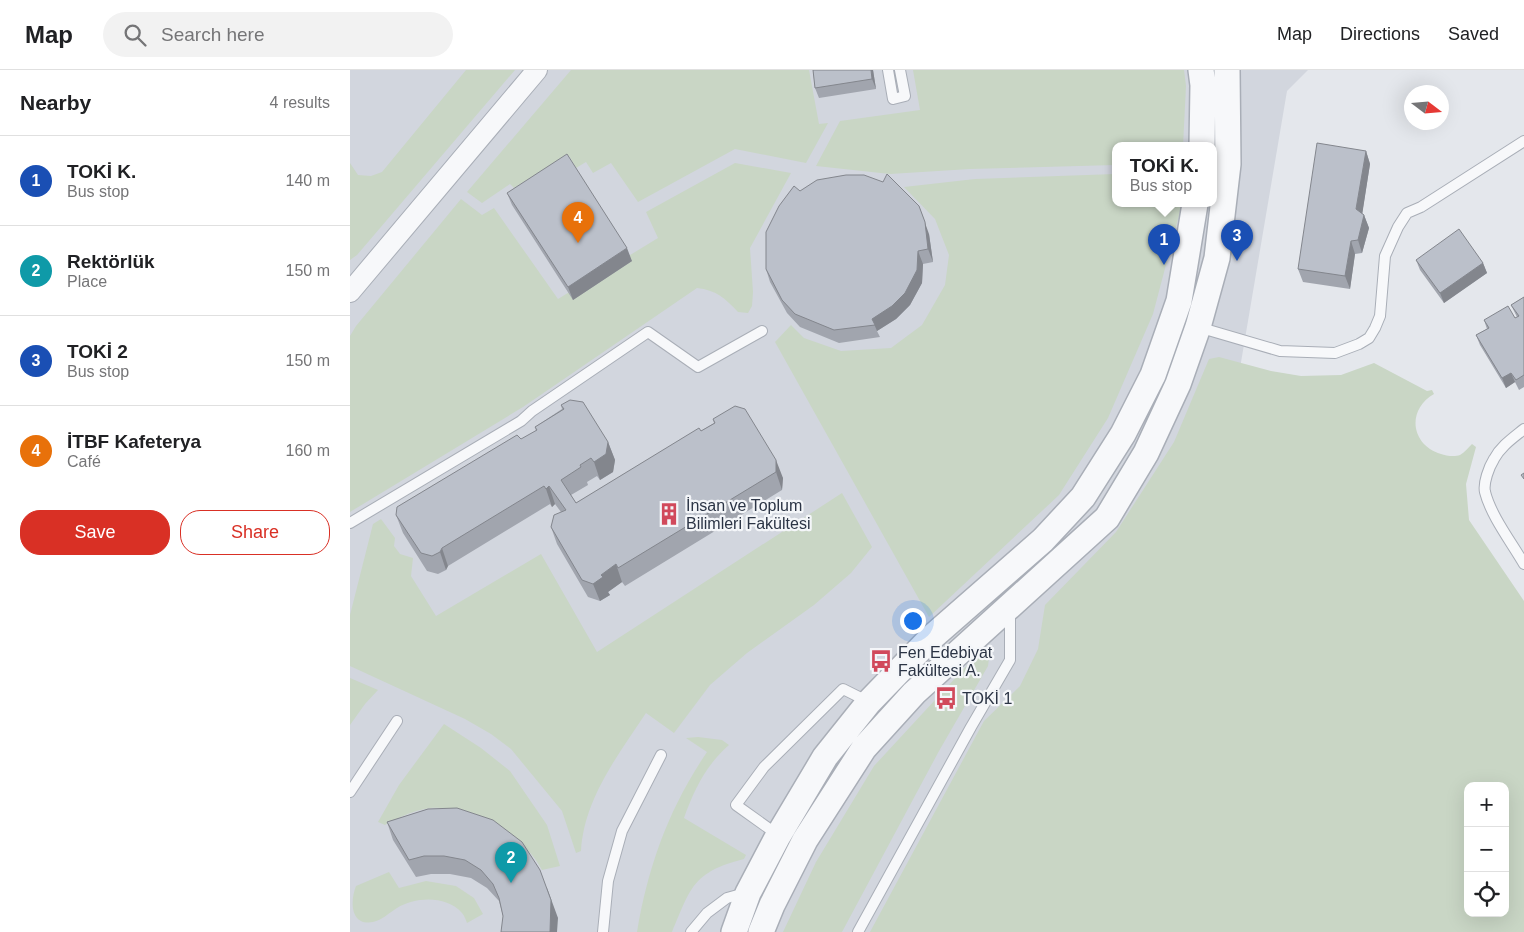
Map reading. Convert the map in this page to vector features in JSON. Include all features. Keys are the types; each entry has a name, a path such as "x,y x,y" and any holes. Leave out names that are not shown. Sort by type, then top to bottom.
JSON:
{"street":[{"path":"350,292 537,70"},
{"path":"1201,70 1203,85 1202,142"},
{"path":"761,932 772,905 805,840 864,748 914,693 1107,518 1146,453 1178,384 1198,327 1217,258 1226,174 1227,70"},
{"path":"734,932 748,893 778,836 825,758 870,702 931,638 1043,540 1083,497 1123,434 1153,375 1179,301 1195,207"}],"lane":[{"path":"888,70 893,98 905,96 900,70"},
{"path":"1198,327 1280,351 1335,353 1359,344 1369,338 1380,316 1384,256 1407,213 1421,207 1524,141"},
{"path":"350,523 521,420 648,332 698,367 762,331"},
{"path":"1524,429 1508,442 1494,459 1487,474 1485,491 1493,512 1524,564"},
{"path":"858,932 1010,660 1010,607"},
{"path":"778,836 736,805 764,767 843,689 870,702"},
{"path":"350,792 397,721"},
{"path":"604,932 608,881 622,831 661,755"},
{"path":"691,932 707,913 726,898 748,893"}],"shaded area":[{"path":"350,70 1308,70 1287,91 1238,380 1524,686 1524,932 350,932"}],"green space":[{"path":"466,70 515,70 357,255 350,260 350,163 358,175 371,176 382,172"},
{"path":"571,70 809,70 819,124 828,123 806,163 735,149 638,202 611,163 593,173 586,162 576,168 569,156 514,188 510,184 482,203 467,192"},
{"path":"913,70 1184,70 1186,86 1183,142 1112,142 1112,165 970,169 890,174 816,166 840,121 920,110"},
{"path":"735,163 791,173 750,248 753,292 752,306 748,313 738,312 715,293 697,288 523,407 350,512 350,336 356,326 461,199 482,215 494,208 558,299 658,238 646,212"},
{"path":"1112,174 1112,207 1181,207 1153,314 1108,418 1059,495 929,617 775,342 791,325 804,338 841,351 891,348 922,325 945,285 949,255 935,219 904,187 975,179"},
{"path":"1219,357 1271,371 1301,376 1341,375 1374,363 1427,391 1432,390 1434,394 1419,409 1416,418 1418,435 1423,443 1443,455 1450,456 1462,454 1472,444 1476,447 1466,484 1469,520 1524,601 1524,932 870,932 984,721 1020,686 1038,649 1045,605 1116,532 1174,442 1209,359"},
{"path":"842,493 872,547 851,573 814,605 747,653 710,685 674,733 646,713 604,778 588,813 581,851 576,853 562,811 511,749 491,734 465,719 350,666 350,615 373,524 381,519 395,538 394,546 400,554 413,558 411,576 436,616 541,554 597,652"},
{"path":"984,647 989,658 988,666 939,751 842,932 783,932 816,862 874,766"},
{"path":"350,678 378,690 350,725"},
{"path":"444,724 481,748 510,771 547,825 560,866 542,870 534,857 512,835 485,819 456,810 433,808 419,810 385,825 378,822 399,785"},
{"path":"698,737 722,740 729,745 702,778 684,818 746,855 744,859 714,870 696,884 684,903 672,932 637,932 647,884 662,838 682,794 707,752 686,738"},
{"path":"389,872 399,888 426,881 456,886 474,898 483,914 467,923 462,913 448,903 421,900 404,904 373,922 360,920 356,916 353,905 356,886"}],"building":[{"path":"813,70 871,70 872,79 815,88"},
{"path":"1317,143 1366,151 1356,209 1364,215 1358,240 1351,241 1345,276 1298,269"},
{"path":"567,154 627,248 568,287 507,193"},
{"path":"887,174 919,206 925,222 928,249 918,251 917,270 905,293 892,306 872,319 875,325 834,330 795,314 782,300 766,269 766,232 779,206 794,186 800,191 817,180 846,175 864,175 883,182"},
{"path":"1459,229 1483,263 1440,293 1416,260"},
{"path":"1524,297 1524,375 1516,380 1511,373 1502,378 1476,335 1489,328 1484,320 1508,306 1515,318 1519,316 1511,305"},
{"name":"İnsan ve Toplum Bilimleri Fakültesi","path":"570,400 583,402 608,442 606,454 594,462 591,458 561,480 576,503 699,428 701,431 715,423 713,419 735,406 745,409 776,460 776,472 618,568 616,564 601,575 603,577 593,584 582,580 551,527 554,515 566,510 549,486 546,489 544,486 442,548 440,552 432,556 421,553 396,515 397,507 517,435 521,439 537,430 535,427 564,409 561,405"},
{"path":"457,808 493,820 522,842 540,870 551,900 550,932 501,932 503,916 499,898 493,884 481,870 465,860 444,856 424,856 409,860 387,822 428,809"}],"place":[{"name":"İTBF Kafeterya","path":"578,243"},
{"name":"TOKİ 2","path":"1237,261"},
{"name":"TOKİ K.","path":"1164,265"},
{"name":"İnsan ve Toplum Bilimleri Fakültesi","path":"669,514"},
{"name":"Fen Edebiyat Fakültesi A.","path":"881,661"},
{"name":"TOKİ 1","path":"946,698"},
{"name":"Rektörlük","path":"511,883"}]}
